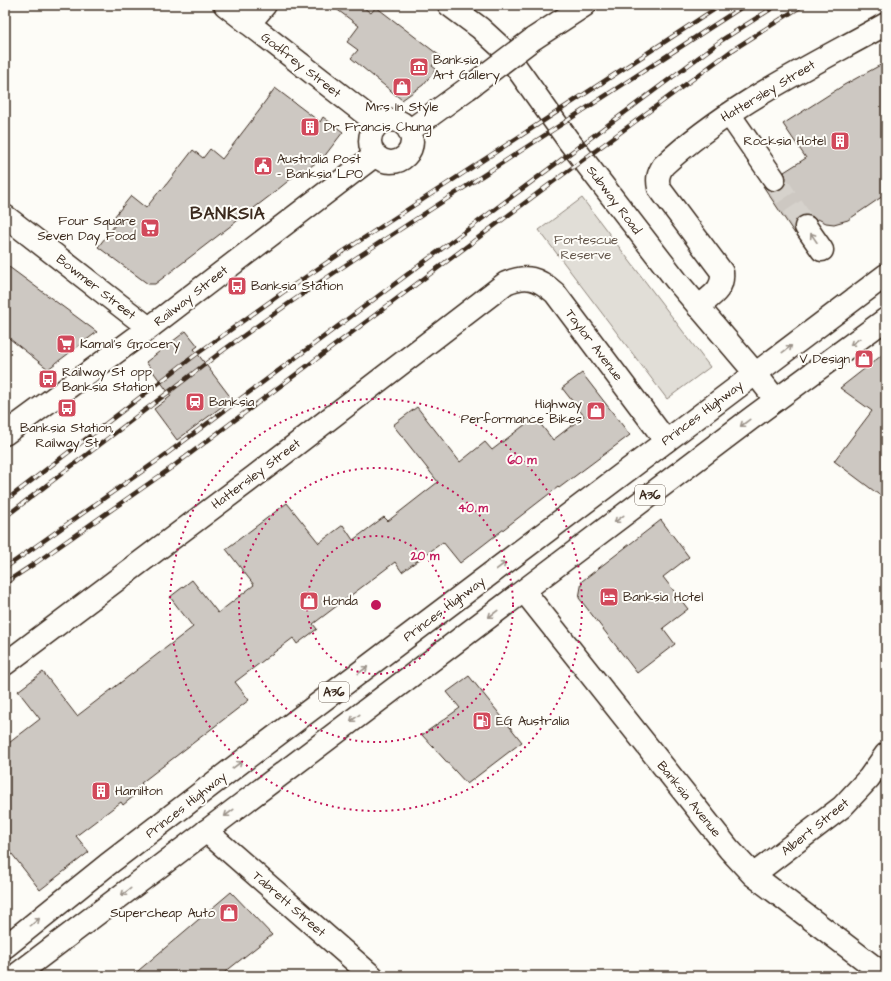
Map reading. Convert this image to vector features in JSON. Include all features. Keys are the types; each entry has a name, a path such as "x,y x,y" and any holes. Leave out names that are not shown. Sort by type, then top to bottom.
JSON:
{"main road":[{"name":"Godfrey Street","path":"225,5 378,124"},
{"path":"249,24 265,5"},
{"name":"Subway Road","path":"449,5 480,28 504,50 568,140 676,280 756,373 776,400"},
{"path":"409,131 533,39 585,5"},
{"name":"Hattersley Street","path":"698,307 720,289 723,280 722,272 659,188 659,173 663,166 711,125 748,101 886,24"},
{"path":"729,114 774,179"},
{"path":"385,121 399,121 405,125 409,131 412,144 410,151 400,161 394,163 387,162 374,156 370,142 370,135 378,124 385,121"},
{"name":"Railway Street","path":"5,434 149,328 374,156"},
{"name":"Bowmer Street","path":"5,216 149,328"},
{"path":"806,227 822,250"},
{"name":"Princes Highway","path":"5,947 107,865 236,766 886,275"},
{"name":"Taylor Avenue","path":"506,283 517,278 530,278 544,283 555,293 666,441"},
{"name":"Hattersley Street","path":"5,664 261,471 506,283"},
{"name":"A36","path":"15,976 886,318"},
{"name":"Banksia Avenue","path":"524,590 730,849 754,875 886,976"},
{"name":"Albert Street","path":"754,875 842,807 869,778 886,754"},
{"name":"Tabrett Street","path":"206,831 372,976"}],"green space":[{"name":"Fortescue Reserve","path":"582,198 710,367 667,399 539,230"}],"building":[{"path":"331,5 360,5 371,13 376,7 440,56 432,66 436,69 423,85 402,100 351,58 358,50 347,42 359,26"},
{"name":"Rocksia Hotel","path":"886,62 886,194 848,220 834,224 826,223 818,219 816,220 812,216 805,215 799,217 795,222 795,234 763,186 769,190 775,191 781,189 785,184 786,178 784,172 806,158 783,124 844,85"},
{"path":"275,88 320,122 323,117 343,132 323,158 300,174 298,173 155,284 148,284 98,247 118,221 114,217 131,196 146,208 193,150 203,158 210,149 222,159"},
{"path":"5,264 97,332 48,369 5,335"},
{"path":"186,331 198,346 194,349 232,399 177,440 154,409 171,396 146,362"},
{"path":"886,352 886,500 834,461 872,411 840,388"},
{"path":"582,373 630,435 559,488 558,487 460,563 443,542 402,572 395,562 313,624 317,629 297,644 293,638 235,682 249,700 141,783 145,787 123,805 121,802 76,836 89,852 40,890 5,845 5,746 40,719 18,691 43,672 77,716 193,627 170,597 192,580 218,613 254,585 226,549 287,503 319,543 343,525 353,540 384,517 388,521 438,482 393,425 417,407 460,462 485,442 492,450 535,417 553,440 584,416 562,388"},
{"name":"Banksia Hotel","path":"661,520 689,557 663,577 688,609 663,628 675,644 637,673 579,598 582,581"},
{"path":"469,676 522,742 467,784 422,735 460,708 447,692"},
{"name":"Supercheap Auto","path":"231,892 272,935 220,976 132,976"}],"tunnel":[{"path":"774,179 806,227"}],"railway":[{"path":"5,501 194,356 282,293 721,5"},
{"path":"5,517 225,349 288,304 356,258 745,5"},
{"path":"5,568 161,458 722,40 777,5"},
{"path":"5,583 171,468 542,190 731,51 803,5"}],"place":[{"name":"Banksia Art Gallery","path":"419,67"},
{"name":"Mrs In Style","path":"402,87"},
{"name":"Dr Francis Chung","path":"310,127"},
{"name":"Rocksia Hotel","path":"840,141"},
{"name":"Australia Post - Banksia LPO","path":"263,166"},
{"name":"Four Square Seven Day Food","path":"150,228"},
{"name":"Banksia Station","path":"237,286"},
{"name":"Kamal's Grocery","path":"66,344"},
{"name":"V Design","path":"864,359"},
{"name":"Railway St opp Banksia Station","path":"48,379"},
{"name":"Banksia","path":"195,402"},
{"name":"Banksia Station, Railway St","path":"67,408"},
{"name":"Highway Performance Bikes","path":"596,411"},
{"name":"Banksia Hotel","path":"609,597"},
{"name":"Honda","path":"309,601"},
{"name":"EG Australia","path":"482,721"},
{"name":"Hamilton","path":"101,791"},
{"name":"Supercheap Auto","path":"229,913"}],"district":[{"name":"BANKSIA","path":"228,214"}]}
